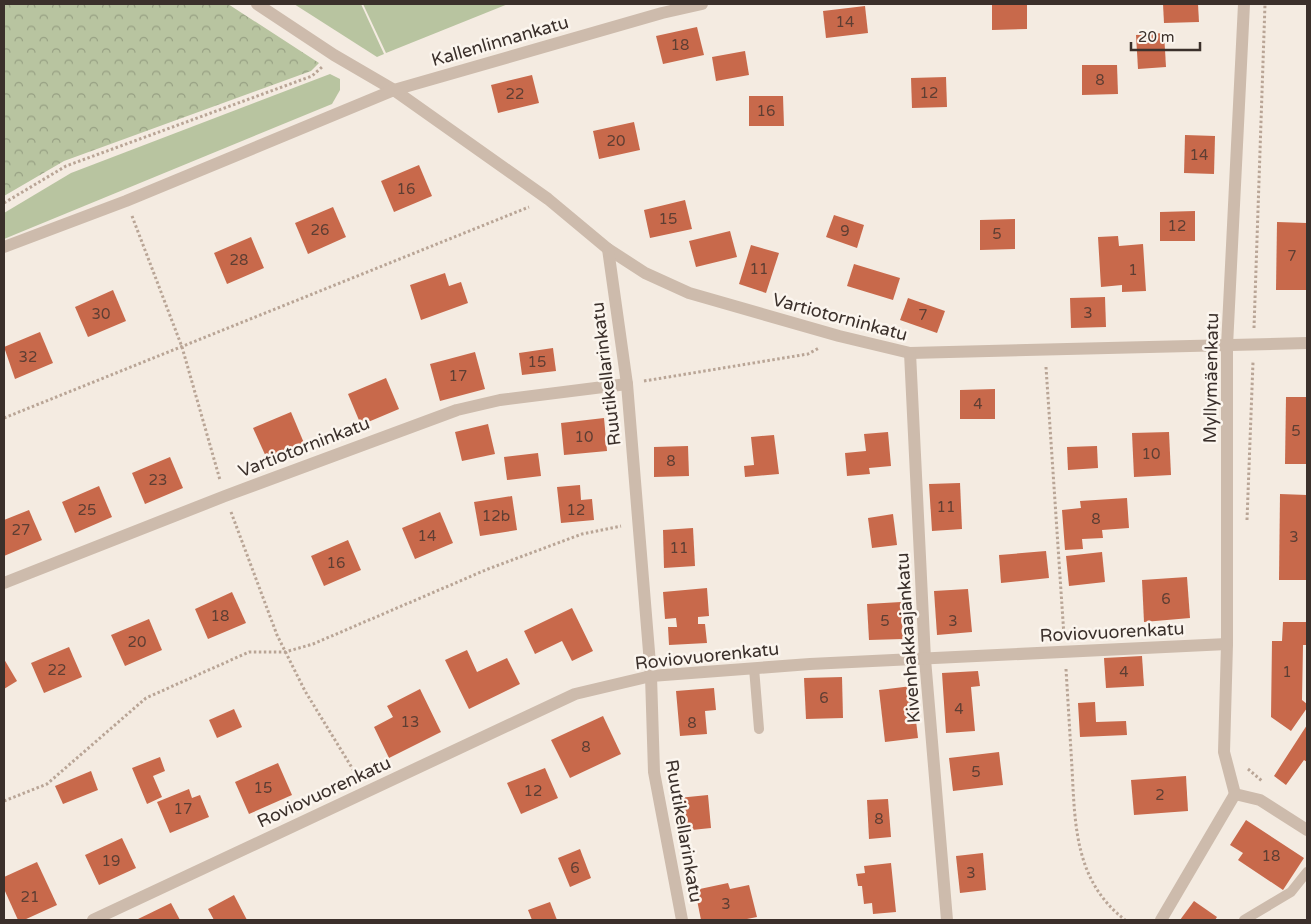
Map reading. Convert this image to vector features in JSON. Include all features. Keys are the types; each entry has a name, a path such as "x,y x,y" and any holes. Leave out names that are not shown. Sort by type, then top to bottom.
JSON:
{"street":[{"path":"256,4 334,55 394,90 548,199 608,249"},
{"name":"Kallenlinnankatu","path":"4,247 126,201 394,90 662,13 702,4"},
{"name":"Myllymäenkatu","path":"1235,794 1224,752 1227,644 1227,346 1244,4"},
{"name":"Vartiotorninkatu","path":"608,249 645,274 690,293 839,336 910,354 1307,343"},
{"name":"Ruutikellarinkatu","path":"608,249 627,384 652,676 654,772 682,920"},
{"name":"Kivenhakkaajankatu","path":"910,354 926,659 947,920"},
{"name":"Vartiotorninkatu","path":"4,583 225,496 457,410 500,400 627,384"},
{"name":"Roviovuorenkatu","path":"93,920 574,694 652,676 754,668 1227,644"},
{"path":"1161,920 1235,794 1260,800 1307,830"}],"lane":[{"path":"754,668 758,729"},
{"path":"1244,920 1292,892 1307,872"}],"path":[{"path":"1247,521 1265,4"},
{"path":"4,203 66,166 312,76 334,55"},
{"path":"4,418 548,199"},
{"path":"126,201 182,347 225,496 285,652 305,691 366,792"},
{"path":"627,384 808,354 839,336"},
{"path":"4,801 47,784 146,698 249,652 285,652 314,644 488,569 582,534 638,522"},
{"path":"1245,763 1248,770 1264,783"}],"green space":[{"path":"4,4 228,4 319,63 311,71 64,161 4,196"},
{"path":"294,4 361,4 384,54 377,57"},
{"path":"363,4 508,4 386,53"},
{"path":"330,74 340,79 340,90 332,104 4,239 4,213 71,173"}],"building":[{"path":"992,4 1027,4 1027,29 992,30"},
{"path":"1163,4 1198,4 1199,22 1164,23"},
{"path":"865,6 868,33 826,38 823,11"},
{"path":"697,27 704,55 663,64 656,36"},
{"path":"1164,33 1166,67 1138,69 1136,35"},
{"path":"745,51 749,75 716,81 712,57"},
{"path":"1082,65 1117,65 1118,94 1082,95"},
{"path":"532,75 539,103 498,113 491,85"},
{"path":"946,77 947,107 912,108 911,78"},
{"path":"749,96 783,96 784,126 749,126"},
{"path":"634,122 640,150 599,159 593,131"},
{"path":"1185,135 1215,136 1214,174 1184,173"},
{"path":"419,165 432,196 394,212 381,181"},
{"path":"685,200 692,229 650,238 644,210"},
{"path":"333,207 346,237 308,254 295,223"},
{"path":"1195,211 1195,241 1160,241 1160,212"},
{"path":"834,215 864,225 857,248 826,237"},
{"path":"1015,219 1015,249 980,250 980,220"},
{"path":"1277,222 1307,223 1307,290 1276,290"},
{"path":"730,231 737,257 696,267 689,241"},
{"path":"1118,236 1119,246 1143,244 1146,291 1122,292 1122,285 1101,287 1098,237"},
{"path":"251,237 264,268 227,284 214,253"},
{"path":"751,245 779,253 766,293 739,284"},
{"path":"854,264 900,278 893,300 847,286"},
{"path":"445,273 449,286 461,282 468,303 421,320 410,285"},
{"path":"113,290 126,321 88,337 75,307"},
{"path":"1105,297 1106,327 1071,328 1070,298"},
{"path":"908,298 945,311 937,333 900,320"},
{"path":"40,332 53,363 15,379 4,347"},
{"path":"553,348 556,371 522,375 519,353"},
{"path":"475,352 485,389 440,401 430,364"},
{"path":"386,378 399,409 361,425 348,394"},
{"path":"995,389 995,419 960,419 960,390"},
{"path":"1286,397 1307,397 1307,464 1285,464"},
{"path":"291,412 304,443 267,459 253,428"},
{"path":"604,418 607,451 564,455 561,423"},
{"path":"488,424 495,454 462,461 455,432"},
{"path":"888,432 891,466 869,468 870,474 847,476 845,453 866,451 864,434"},
{"path":"1169,432 1171,475 1134,477 1132,433"},
{"path":"774,435 779,474 745,477 744,466 754,465 751,437"},
{"path":"688,446 689,476 654,477 654,447"},
{"path":"1097,446 1098,468 1068,470 1067,447"},
{"path":"538,453 541,476 507,480 504,457"},
{"path":"170,457 183,488 145,504 132,473"},
{"path":"960,483 962,529 932,531 929,484"},
{"path":"580,485 581,500 592,499 594,520 561,523 557,487"},
{"path":"99,486 112,517 75,533 62,502"},
{"path":"1280,494 1307,495 1307,580 1279,580"},
{"path":"512,496 517,530 480,536 474,502"},
{"path":"1127,498 1129,528 1102,530 1103,538 1082,539 1083,549 1065,550 1062,510 1081,508 1080,501"},
{"path":"29,510 42,540 4,556 4,520"},
{"path":"440,512 453,543 415,559 402,528"},
{"path":"893,514 897,545 872,548 868,518"},
{"path":"693,528 695,566 664,568 663,530"},
{"path":"348,540 361,570 324,586 311,556"},
{"path":"1046,551 1049,578 1001,583 999,555"},
{"path":"1102,552 1105,582 1069,586 1066,556"},
{"path":"1187,577 1190,618 1144,622 1142,580"},
{"path":"707,588 709,616 698,617 698,624 705,624 707,643 669,645 668,627 677,627 676,618 665,619 663,592"},
{"path":"968,589 972,632 937,635 934,591"},
{"path":"232,592 246,623 208,639 195,609"},
{"path":"901,602 903,639 869,640 867,604"},
{"path":"572,608 593,651 572,661 562,641 535,654 524,631"},
{"path":"149,619 162,650 125,666 111,635"},
{"path":"1283,622 1307,622 1307,645 1303,645 1302,700 1307,704 1307,708 1291,731 1271,717 1272,641 1282,641"},
{"path":"69,647 82,677 44,693 31,663"},
{"path":"467,650 477,672 507,658 520,684 469,709 445,660"},
{"path":"1142,656 1144,686 1106,688 1104,658"},
{"path":"4,659 17,681 4,689"},
{"path":"978,671 980,686 971,687 975,731 946,733 942,673"},
{"path":"842,677 843,718 806,719 804,678"},
{"path":"912,686 918,738 885,742 879,690"},
{"path":"714,688 716,710 705,711 707,734 680,736 676,691"},
{"path":"420,689 441,732 389,758 374,727 393,717 387,706"},
{"path":"1095,702 1096,722 1126,721 1127,735 1080,737 1078,703"},
{"path":"234,709 242,727 217,738 209,720"},
{"path":"603,716 621,754 570,778 551,740"},
{"path":"1307,725 1307,762 1304,760 1286,785 1274,776"},
{"path":"999,752 1003,785 953,791 949,758"},
{"path":"160,757 165,771 153,776 162,797 147,804 132,768"},
{"path":"278,763 292,795 249,814 235,782"},
{"path":"545,768 558,798 521,814 507,783"},
{"path":"91,771 98,790 63,804 55,786"},
{"path":"1186,776 1188,811 1134,815 1131,780"},
{"path":"189,789 192,798 200,795 209,817 170,833 157,802"},
{"path":"708,795 711,828 682,831 678,798"},
{"path":"888,799 891,837 869,839 867,800"},
{"path":"1246,820 1304,858 1283,890 1238,860 1243,853 1230,845"},
{"path":"122,838 136,868 99,885 85,855"},
{"path":"580,849 591,878 570,887 558,858"},
{"path":"983,853 986,890 960,893 956,856"},
{"path":"37,862 57,905 24,920 18,920 4,889 4,877"},
{"path":"891,863 896,912 873,914 872,903 864,904 862,886 858,886 856,874 865,873 864,866"},
{"path":"728,883 730,889 749,885 757,917 742,920 701,920 695,890"},
{"path":"234,895 247,920 214,920 208,909"},
{"path":"1194,901 1217,917 1215,920 1180,920"},
{"path":"550,902 557,920 532,920 528,910"},
{"path":"171,903 180,920 136,920"}]}
